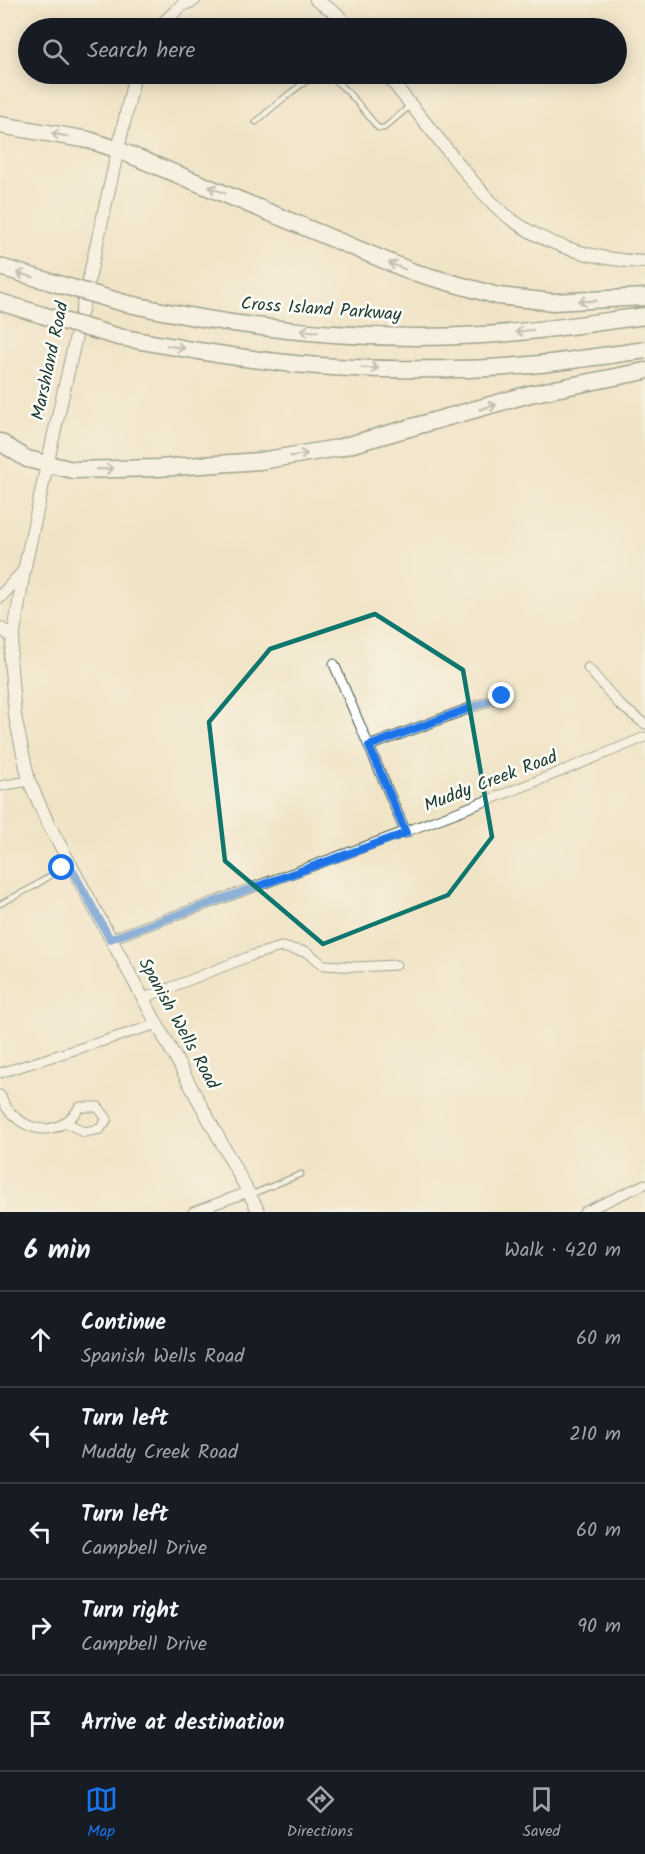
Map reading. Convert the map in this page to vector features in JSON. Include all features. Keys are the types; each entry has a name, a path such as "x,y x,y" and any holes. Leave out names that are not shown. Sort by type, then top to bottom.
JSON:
{"highway":[{"path":"0,124 89,140 116,149 413,272 498,296 553,302 645,297"},
{"name":"Cross Island Parkway","path":"0,267 124,303 189,317 342,334 483,335 645,316"},
{"path":"0,302 119,337 219,355 354,368 468,369 551,363 645,350"},
{"path":"0,442 27,459 73,470 158,468 260,461 338,448 530,394 645,371"}],"street":[{"path":"168,18 182,5 194,0"},
{"path":"316,0 341,18"},
{"name":"Marshland Road","path":"5,656 13,637 24,571 116,149 132,84"},
{"path":"394,84 472,181 502,212 533,232 574,251 616,261 645,262"},
{"path":"0,597 24,571"},
{"path":"0,628 13,637"},
{"name":"Spanish Wells Road","path":"5,656 29,781 69,864 259,1212"},
{"path":"334,664 406,833"},
{"path":"588,668 620,705 645,724"},
{"path":"369,746 502,696"},
{"name":"Muddy Creek Road","path":"110,939 406,833 533,784 645,737"},
{"path":"0,786 29,781"},
{"path":"144,998 253,955 281,947 308,952 324,965 356,967 396,965"},
{"path":"0,1073 158,1024"},
{"path":"0,1095 9,1111 33,1128 42,1130 67,1123"},
{"path":"584,1212 645,1184"},
{"path":"193,1212 249,1193"}],"lane":[{"path":"255,122 303,84"},
{"path":"340,84 378,128 384,128 411,105"},
{"path":"0,904 69,864"},
{"path":"249,1193 301,1174"}],"highlighted area":[{"path":"375,614 463,670 492,837 448,895 323,944 225,861 209,722 270,649"}],"route":[{"path":"62,868 69,864 110,939 406,833 369,746 502,696"}]}
